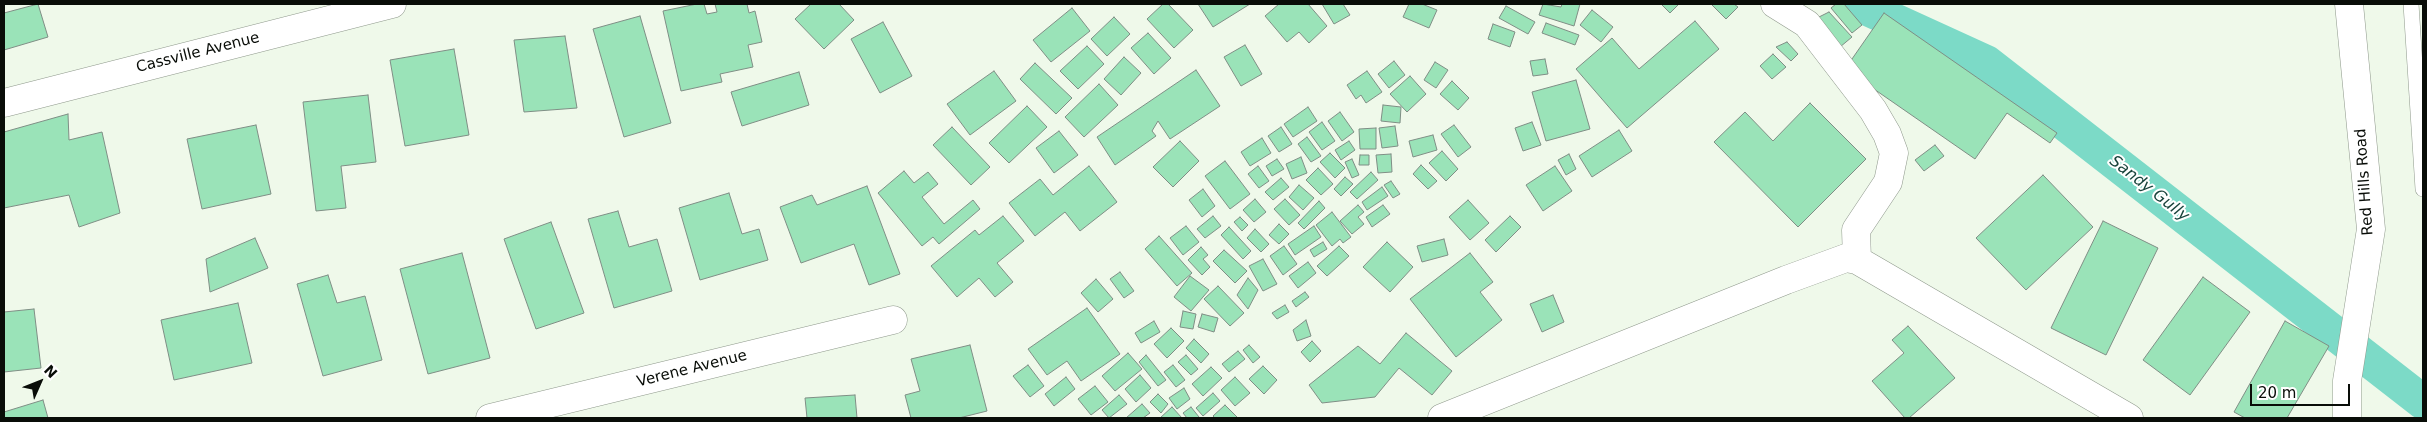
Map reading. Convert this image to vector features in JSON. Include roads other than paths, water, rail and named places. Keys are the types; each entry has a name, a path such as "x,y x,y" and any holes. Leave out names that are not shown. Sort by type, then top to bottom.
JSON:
{"street":[{"name":"Cassville Avenue","path":"4,103 392,4"},
{"path":"1775,4 1807,24 1873,110 1887,134 1894,153 1888,182 1856,230 1857,260"},
{"name":"Red Hills Road","path":"2346,418 2347,380 2371,229 2349,4"},
{"path":"1442,418 1786,280 1846,258 1857,260 2128,418"},
{"name":"Verene Avenue","path":"490,418 893,320"}],"lane":[{"path":"2411,4 2423,189"}],"waterway":[{"name":"Sandy Gully","path":"1858,4 1987,63 2423,402"}]}
